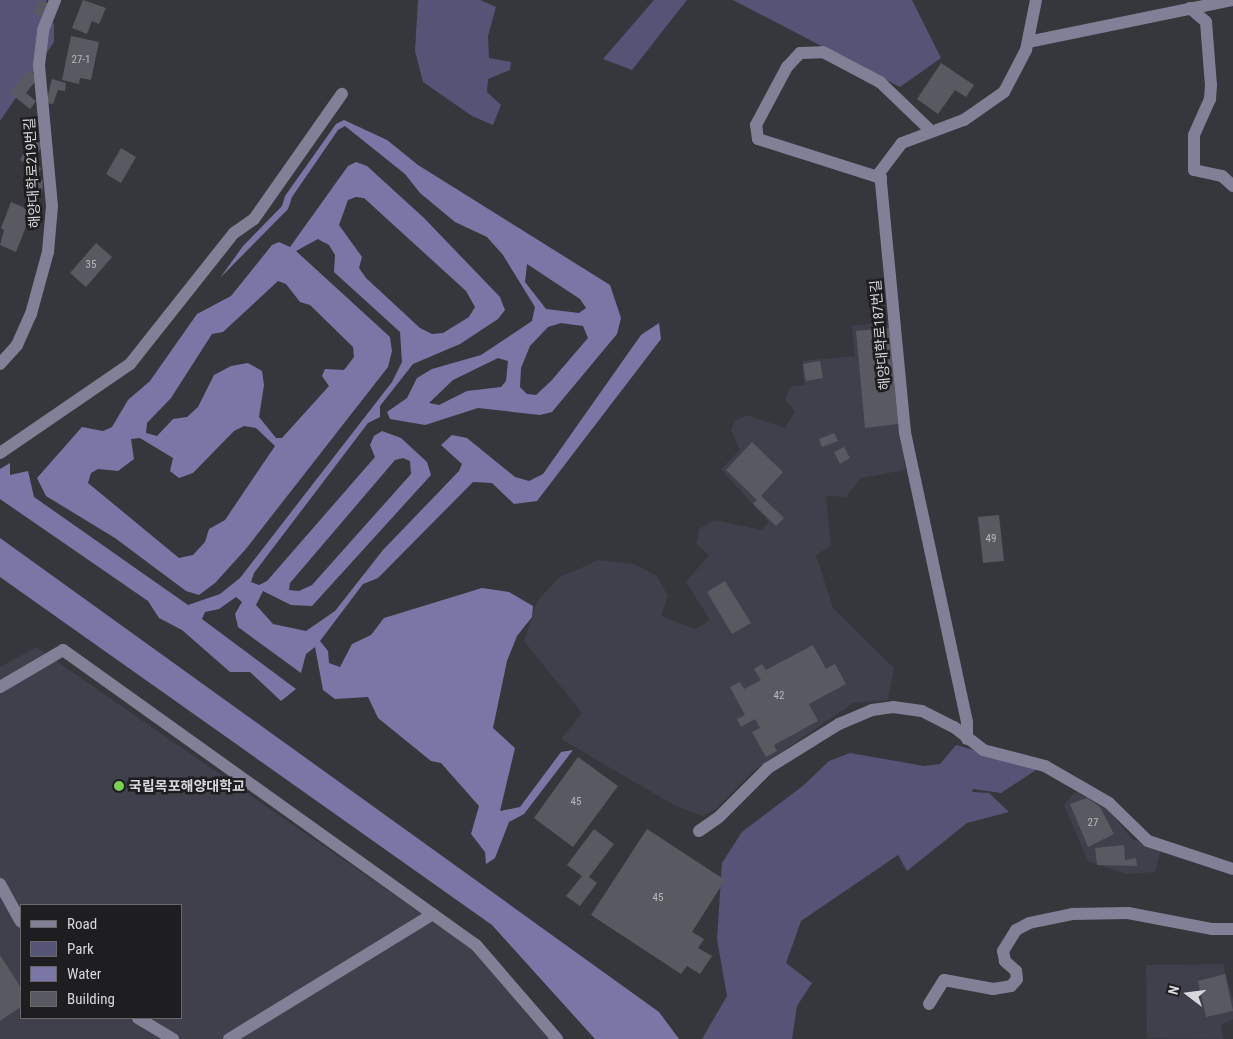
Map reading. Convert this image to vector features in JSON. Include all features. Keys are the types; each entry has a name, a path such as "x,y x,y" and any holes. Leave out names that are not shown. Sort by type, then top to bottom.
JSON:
{"street":[{"name":"해양대학로219번길","path":"0,364 17,345 31,314 48,252 52,206 39,65 42,30 55,0"},
{"name":"해양대학로187번길","path":"967,739 967,722 905,432 881,178 893,150 930,131 964,120 995,101 1017,73 1028,42 1036,0"},
{"path":"1028,42 1233,0"},
{"path":"1190,8 1206,22 1211,85 1210,100 1194,136 1194,170 1222,176 1233,186"},
{"path":"881,178 758,139 756,125 787,67 800,53 823,52 880,82 930,131"},
{"path":"0,453 130,364 234,233 254,219 342,94"},
{"path":"0,686 63,650 476,945 557,1039"},
{"path":"699,831 719,817 768,768 839,724 872,710 893,707 922,711 954,727 983,750 1037,762 1109,803 1148,841 1233,869"},
{"path":"0,884 20,920"},
{"path":"228,1039 433,914"},
{"path":"929,1004 944,980 993,989 1011,986 1017,979 1016,971 1005,961 1003,951 1016,930 1029,923 1072,914 1128,914 1233,929"},
{"path":"140,1019 173,1039"}],"shaded area":[{"path":"889,321 905,470 861,478 846,497 826,496 831,546 816,555 833,608 894,668 888,700 853,703 752,772 717,808 702,816 674,805 561,739 582,713 524,641 537,601 560,577 599,560 634,564 657,576 668,596 661,616 695,629 710,620 686,582 709,555 696,544 699,529 714,520 762,530 769,522 721,469 740,450 731,430 735,421 747,415 785,428 795,411 785,400 790,387 804,385 802,361 855,356 852,326"},
{"name":"국립목포해양대학교","path":"36,647 471,948 550,1039 0,1039 0,667"},
{"path":"1075,792 1105,806 1132,839 1161,849 1155,872 1126,874 1088,861 1064,805"},
{"path":"1223,964 1233,999 1233,1019 1221,1025 1223,1039 1147,1038 1146,965"}],"green space":[{"path":"0,0 47,0 42,12 54,24 54,42 0,121"},
{"path":"418,0 480,0 496,7 488,36 489,58 511,62 510,70 488,79 487,92 501,105 493,125 472,116 423,82 415,51"},
{"path":"654,0 687,0 632,70 603,59"},
{"path":"733,0 912,0 941,58 900,87"},
{"path":"956,745 1039,768 1001,793 973,789 972,792 989,793 1009,812 967,823 907,871 898,855 801,921 786,963 812,983 797,1006 792,1039 702,1039 727,996 717,939 722,863 742,832 804,785 829,761 850,753 924,766 940,764"}],"water":[{"path":"344,120 387,140 418,165 610,285 621,318 617,334 552,412 540,415 478,408 425,425 390,419 387,412 407,398 417,378 432,369 481,355 532,321 535,307 503,255 487,237 455,222 420,193 405,174 345,126 338,130 292,197 288,209 220,278 243,246 282,206 285,196 336,124","holes":["527,264 580,299 586,308 579,313 546,309 525,282","561,323 583,326 588,338 551,381 536,395 527,394 520,387 521,368 530,346 548,327","498,358 508,361 506,381 501,387 467,391 439,405 429,403 453,380"]},
{"path":"356,162 367,166 424,218 500,297 505,310 498,319 460,344 413,364 380,406 380,417 368,423 254,573 251,582 259,585 267,581 375,457 370,445 374,436 382,431 401,438 427,462 431,475 312,606 291,605 263,591 256,605 273,624 306,631 335,611 383,550 459,471 462,464 441,445 452,435 467,438 515,477 529,481 543,474 641,335 659,323 661,339 537,501 514,504 492,483 473,482 378,578 363,584 320,641 328,651 329,663 340,667 352,644 371,635 384,618 482,588 509,592 533,606 532,617 517,636 507,661 493,728 515,748 500,811 520,807 561,752 573,750 524,814 509,822 495,858 486,864 485,852 471,834 479,806 441,763 431,761 378,718 368,697 335,699 323,690 315,647 306,654 301,673 238,627 235,614 242,602 236,597 219,609 205,612 202,619 296,689 281,701 250,672 230,672 182,630 159,618 148,601 0,499 0,469 10,463 10,475 28,471 34,497 188,605 220,594 240,578 392,382 402,362 400,332 334,272 335,255 329,245 318,239 296,251 390,337 392,351 388,367 245,550 215,583 199,595 186,591 115,538 46,496 37,478 82,427 103,431 112,427 128,400 150,381 197,314 231,296 272,245 279,242 290,247 348,166","holes":["356,197 364,198 466,291 475,307 469,317 443,333 432,334 420,328 366,278 359,268 362,257 339,225 348,200","278,281 286,284 300,302 310,305 353,347 354,357 344,370 325,369 322,376 329,386 282,438 276,438 259,417 264,385 262,371 248,363 231,366 214,375 198,407 187,417 173,419 157,436 146,433 147,423 171,398 212,334 223,332","244,426 256,428 275,446 225,520 209,529 205,542 193,555 179,558 88,483 91,473 98,469 118,471 134,459 131,439 140,438 173,458 170,471 179,478 193,473 234,431","403,458 410,461 411,474 312,585 299,591 289,590 290,583 395,460"]},
{"path":"0,538 659,1012 679,1039 595,1039 492,925 0,577"}],"building":[{"path":"39,0 50,4 44,18 33,13"},
{"path":"83,0 106,8 99,24 92,21 87,34 72,28"},
{"path":"71,36 99,42 91,80 80,78 79,84 62,80"},
{"path":"941,63 974,85 966,97 955,90 938,114 917,99"},
{"path":"28,70 38,78 26,93 36,101 30,109 10,93"},
{"path":"52,79 66,83 65,91 58,90 53,104 46,103"},
{"path":"32,138 43,144 31,166 20,160"},
{"path":"121,148 136,157 121,183 106,174"},
{"path":"34,163 41,168 37,177 43,181 42,195 27,192 24,185"},
{"path":"11,202 32,211 16,252 0,245 4,230 1,228"},
{"path":"96,243 112,257 86,287 70,273"},
{"path":"889,328 898,424 865,428 856,331"},
{"path":"820,361 823,378 806,381 803,364"},
{"path":"834,433 838,441 822,447 819,439"},
{"path":"752,442 783,472 761,496 784,518 776,526 753,504 757,500 726,470"},
{"path":"844,447 850,458 840,464 834,452"},
{"path":"999,515 1004,561 983,563 978,517"},
{"path":"725,581 751,623 732,634 707,592"},
{"path":"813,645 826,669 835,664 846,684 809,704 818,721 774,745 777,751 766,757 752,732 760,728 755,719 741,727 737,719 745,715 730,687 740,682 744,689 761,680 754,669 762,664 766,670"},
{"path":"578,757 618,786 573,847 534,818"},
{"path":"1087,798 1100,807 1114,834 1088,847 1070,804"},
{"path":"594,829 614,844 589,877 597,883 580,906 566,896 582,876 567,865"},
{"path":"647,829 725,880 692,932 704,939 698,948 712,956 700,974 687,966 681,974 591,915"},
{"path":"1124,845 1125,860 1136,858 1137,866 1097,865 1095,848"},
{"path":"0,955 20,986 20,1008 0,1021"},
{"path":"1225,974 1233,1011 1206,1017 1198,981"}],"place":[{"name":"국립목포해양대학교","path":"119,786"}]}
